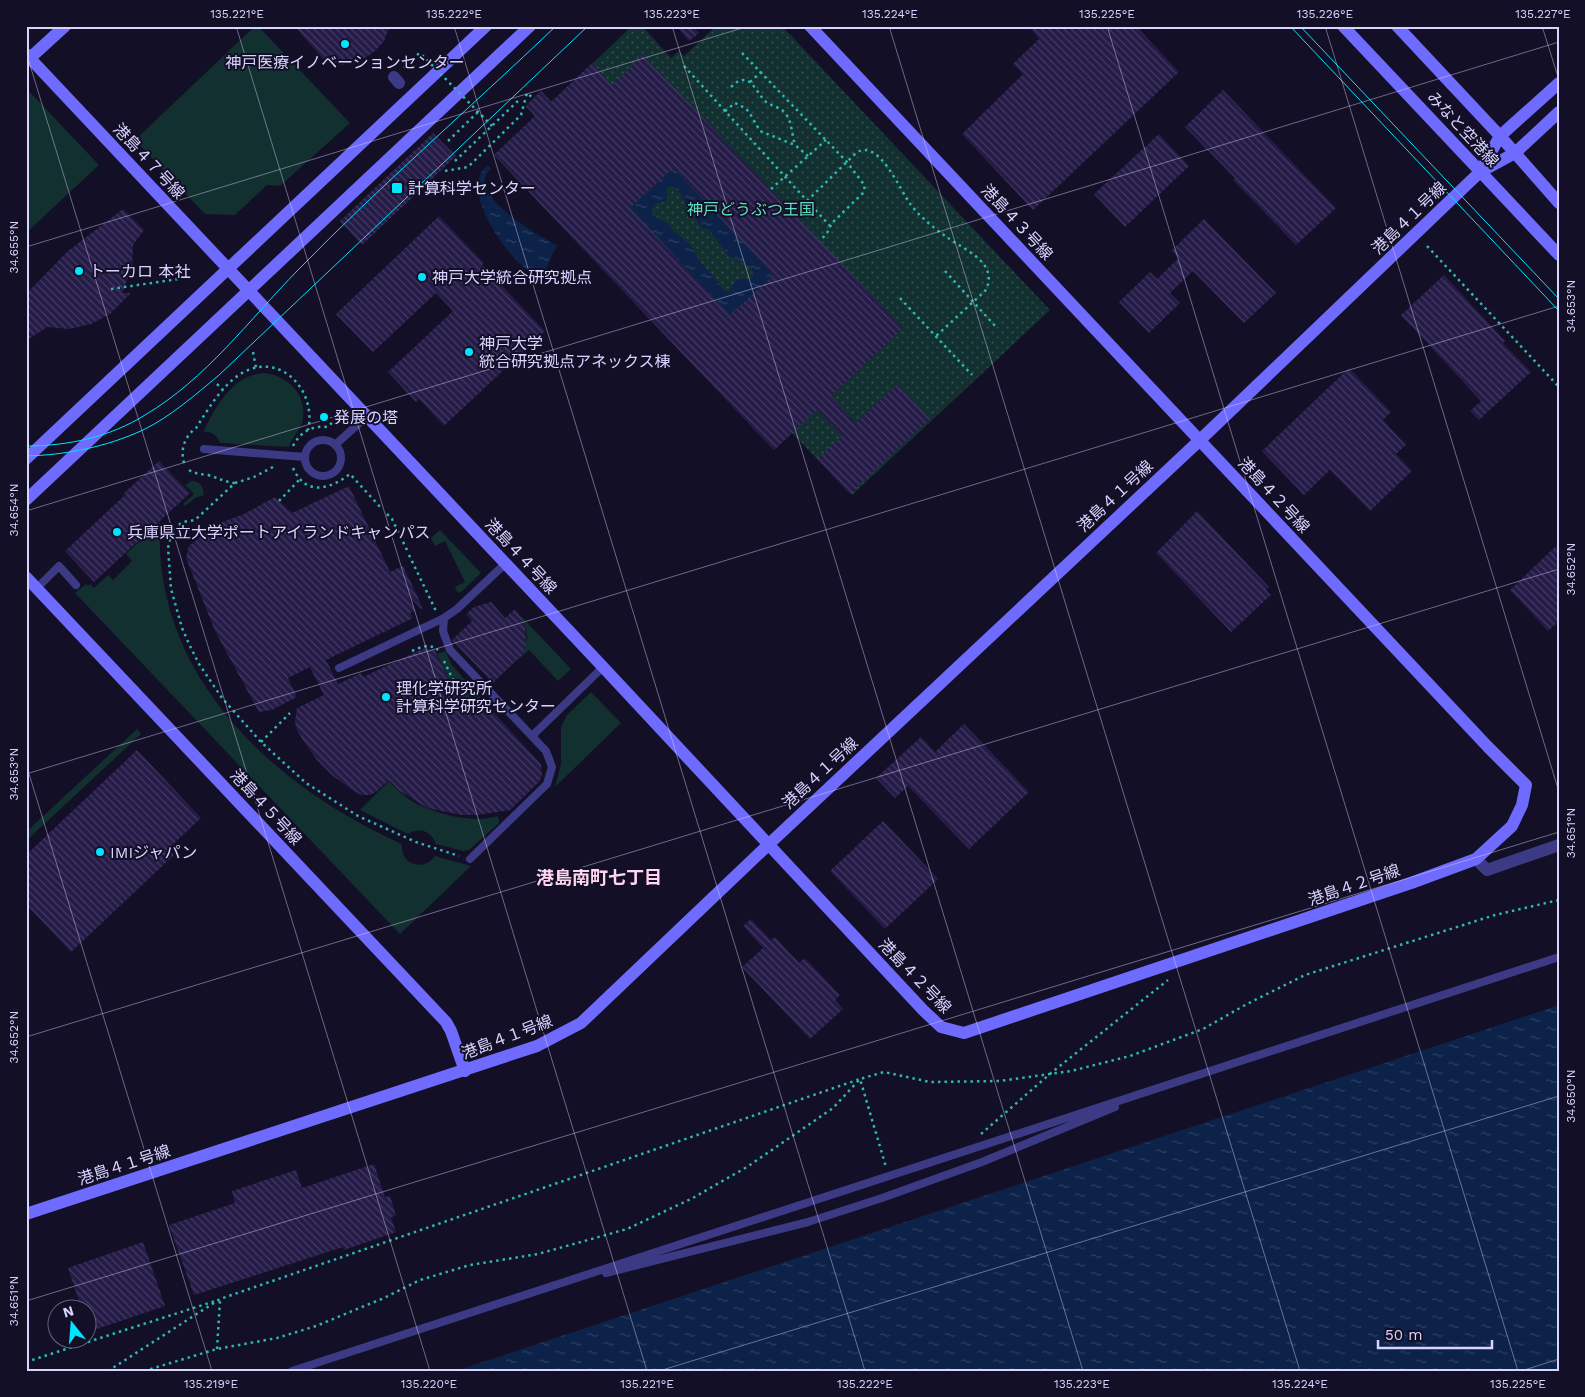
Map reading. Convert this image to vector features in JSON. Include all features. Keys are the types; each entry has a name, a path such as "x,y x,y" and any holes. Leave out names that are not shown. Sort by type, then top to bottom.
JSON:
{"street":[{"path":"28,56 65,26"},
{"path":"28,453 228,269 486,26"},
{"path":"26,500 530,26"},
{"name":"港島４３号線","path":"810,26 1200,440"},
{"name":"みなと空港線","path":"1343,26 1559,255"},
{"name":"みなと空港線","path":"1397,26 1500,136 1559,203"},
{"name":"港島４７号線","path":"28,56 249,291"},
{"path":"1480,172 1500,136 1559,83"},
{"name":"港島４１号線","path":"26,1214 465,1071 536,1046 581,1023 768,844 1200,440 1480,172 1515,153 1559,112"},
{"path":"1540,180 1559,197"},
{"name":"港島４４号線","path":"249,291 768,844"},
{"name":"港島４２号線","path":"768,844 940,1027 964,1032 1411,883 1476,859 1512,826 1522,804 1526,785 1488,747 1200,440"},
{"name":"港島４５号線","path":"26,577 446,1022 465,1071"},
{"path":"1476,859 1486,870 1559,845"}],"lane":[{"path":"335,445 367,416"},
{"path":"326,440 335,445 341,460 336,470 321,476 311,472 305,457 308,448 316,441 326,440"},
{"path":"204,449 305,457"},
{"path":"339,668 444,618 457,609 506,563"},
{"path":"36,588 59,566 76,585"},
{"path":"444,618 444,631 450,650 532,736 549,756 552,767 547,784 470,859"},
{"path":"532,736 603,667"},
{"path":"292,1371 1559,957"},
{"path":"529,1294 808,1222 882,1198 982,1162 1148,1092"}],"path":[{"path":"396,80 420,52 492,126"},
{"path":"742,53 847,162 865,186 865,191 830,226 820,241"},
{"path":"684,66 830,226"},
{"path":"750,82 761,72"},
{"path":"731,87 739,81 750,82 766,101 781,109 786,114 795,145"},
{"path":"445,171 468,167 521,115 527,93 534,99"},
{"path":"455,161 519,100"},
{"path":"725,111 735,103 741,105 749,112 760,131 795,145 808,156"},
{"path":"448,141 478,112"},
{"path":"771,189 826,140"},
{"path":"807,201 856,153 866,149 884,161 913,207 984,265 989,285 985,291 936,336"},
{"path":"1426,246 1559,387"},
{"path":"945,271 997,328"},
{"path":"111,289 192,277"},
{"path":"900,298 972,375"},
{"path":"253,352 256,368"},
{"path":"184,463 183,449 187,438 223,390 237,376 256,368 279,371 290,376 299,384 309,406 308,430"},
{"path":"218,384 223,390"},
{"path":"328,427 343,414"},
{"path":"275,466 254,477 236,483 195,520 183,522 177,526 168,548 171,588 182,628 199,664 222,698 261,742 306,783 358,816 416,842 470,859"},
{"path":"189,470 197,474 236,483"},
{"path":"350,474 382,509"},
{"path":"279,501 300,479"},
{"path":"388,514 407,550"},
{"path":"409,555 437,614 436,621"},
{"path":"412,651 429,646 439,651"},
{"path":"443,659 466,707 464,708"},
{"path":"261,742 290,713"},
{"path":"26,1362 220,1299 860,1079 884,1072 930,1082 1000,1081 1071,1071 1130,1056 1203,1029 1247,1004 1306,975 1495,915 1559,900"},
{"path":"979,1136 1051,1073 1171,978"},
{"path":"860,1079 888,1176"},
{"path":"144,1371 217,1349 277,1338 316,1326 384,1298 420,1280 470,1265 538,1254 627,1229 691,1199 747,1167 833,1108 860,1079"},
{"path":"217,1349 220,1299"},
{"path":"108,1371 220,1299"}],"green space":[{"path":"255,26 258,26 350,123 280,186 267,185 235,215 205,214 135,140"},
{"name":"神戸どうぶつ王国","path":"632,26 642,26 671,58 679,51 684,56 716,26 782,26 1050,310 852,495 792,433 774,450 494,155 535,116 526,106 541,91 552,102"},
{"path":"26,88 99,165 26,233"},
{"path":"265,373 274,375 290,384 296,390 303,405 302,423 289,447 220,443 213,434 203,432 220,402 235,385 254,375"},
{"path":"192,481 198,482 201,485 204,495 195,498 185,506 183,504 194,494 185,485"},
{"path":"160,522 163,577 176,629 199,676 229,719 266,757 308,791 354,820 402,844 402,851 408,861 419,865 430,861 435,856 471,866 400,934 75,593 86,584 88,586 90,584 94,588 108,575 113,580 132,561 126,554"},
{"path":"440,530 481,573 460,593 457,592 455,587 465,582 445,541 435,546 431,538"},
{"path":"520,615 571,669 558,681 529,650 514,663 525,646 527,635"},
{"path":"445,651 452,665 485,703 462,707 437,654"},
{"path":"591,692 621,723 555,787 561,764 561,727 567,715"},
{"path":"137,729 141,734 26,841 26,832"},
{"path":"389,781 413,802 432,810 466,818 478,819 498,816 499,823 469,850 463,851 436,844 425,831 408,834 360,810"}],"water":[{"path":"488,165 491,169 485,179 487,189 495,201 521,224 557,245 542,277 525,268 508,251 485,213 478,188 479,178"},
{"path":"673,168 774,275 730,315 630,208","holes":["670,186 681,193 702,228 709,229 728,255 752,268 753,278 736,280 729,291 724,291 701,263 691,246 673,231 668,223 654,216 652,209 657,203 665,202 668,198 666,190"]},
{"path":"1559,1005 1559,1371 456,1371 1505,1023"}],"building":[{"name":"神戸医療イノベーションセンター","path":"294,26 390,26 384,41 374,52 358,62 342,65 324,60"},
{"path":"676,26 693,26 699,33 689,41"},
{"path":"1028,26 1136,26 1179,72 1033,210 962,134 1023,74 1013,64 1039,39"},
{"path":"643,55 903,328 831,396 856,423 897,384 930,419 850,494 817,459 842,436 817,410 774,450 494,155 535,116 526,106 541,91 551,102 592,63 612,85","holes":["673,168 774,275 730,315 630,208"]},
{"path":"1223,90 1336,208 1296,245 1185,127"},
{"path":"433,133 456,156 362,245 340,221"},
{"path":"1159,134 1189,166 1125,227 1094,194"},
{"name":"トーカロ 本社","path":"123,209 144,230 133,245 132,267 122,293 131,293 110,314 91,324 69,329 47,327 26,341 26,294 68,251"},
{"path":"439,216 484,263 482,265 545,331 444,426 419,399 416,402 388,372 453,311 436,293 373,352 336,314"},
{"path":"1204,219 1276,293 1244,323 1193,271 1170,293 1180,303 1149,333 1119,302 1150,272 1157,279 1179,258 1172,250"},
{"path":"1444,275 1531,372 1479,420 1470,411 1481,401 1401,315"},
{"path":"1349,368 1391,412 1383,420 1406,445 1396,454 1412,471 1370,511 1330,470 1304,495 1262,451"},
{"name":"兵庫県立大学ポートアイランドキャンパス","path":"159,461 190,493 94,582 65,551"},
{"path":"349,486 390,572 403,566 423,608 421,609 408,595 415,611 410,613 413,618 326,660 338,684 361,673 363,677 420,650 426,648 435,651 464,711 484,708 494,713 541,764 542,775 539,782 510,810 478,815 461,815 427,808 400,791 389,780 370,795 361,795 351,789 333,776 317,760 296,728 297,708 324,695 310,667 288,678 297,697 272,710 259,712 215,631 186,558 189,546 215,525 244,514 275,497 292,513"},
{"path":"1197,511 1269,587 1266,590 1271,595 1231,632 1156,553"},
{"path":"1559,543 1559,621 1548,631 1510,590"},
{"path":"491,602 505,618 515,609 523,620 526,644 523,654 493,683 452,640 472,621 466,614 474,607"},
{"path":"964,724 1029,792 969,849 908,786 895,798 876,778 921,737 935,752"},
{"name":"IMIジャパン","path":"137,750 201,818 168,849 174,855 71,952 26,904 26,855"},
{"path":"883,821 938,879 885,929 830,871"},
{"path":"751,919 771,940 775,937 799,963 805,958 840,995 835,1000 843,1009 810,1039 742,967 763,948 743,926"},
{"path":"374,1164 385,1197 390,1196 396,1216 391,1217 396,1232 344,1250 343,1247 194,1295 169,1225 235,1203 232,1191 296,1170 302,1188"},
{"path":"143,1242 165,1306 98,1329 98,1300 79,1300 68,1268"}],"tram line":[{"path":"26,446 73,442 118,429 145,415 188,384 226,348 329,238 556,26"},
{"path":"26,456 71,452 115,441 153,425 182,405 218,376 588,26"},
{"path":"1290,26 1559,311"},
{"path":"1300,26 1559,299"}],"place":[{"name":"神戸医療イノベーションセンター","path":"345,44"},
{"name":"計算科学センター","path":"397,188"},
{"name":"トーカロ 本社","path":"79,271"},
{"name":"神戸大学統合研究拠点","path":"422,277"},
{"name":"神戸大学 統合研究拠点アネックス棟","path":"469,352"},
{"name":"発展の塔","path":"324,417"},
{"name":"兵庫県立大学ポートアイランドキャンパス","path":"117,532"},
{"name":"理化学研究所 計算科学研究センター","path":"386,697"},
{"name":"IMIジャパン","path":"100,852"}],"district":[{"name":"港島南町七丁目","path":"599,877"}]}
